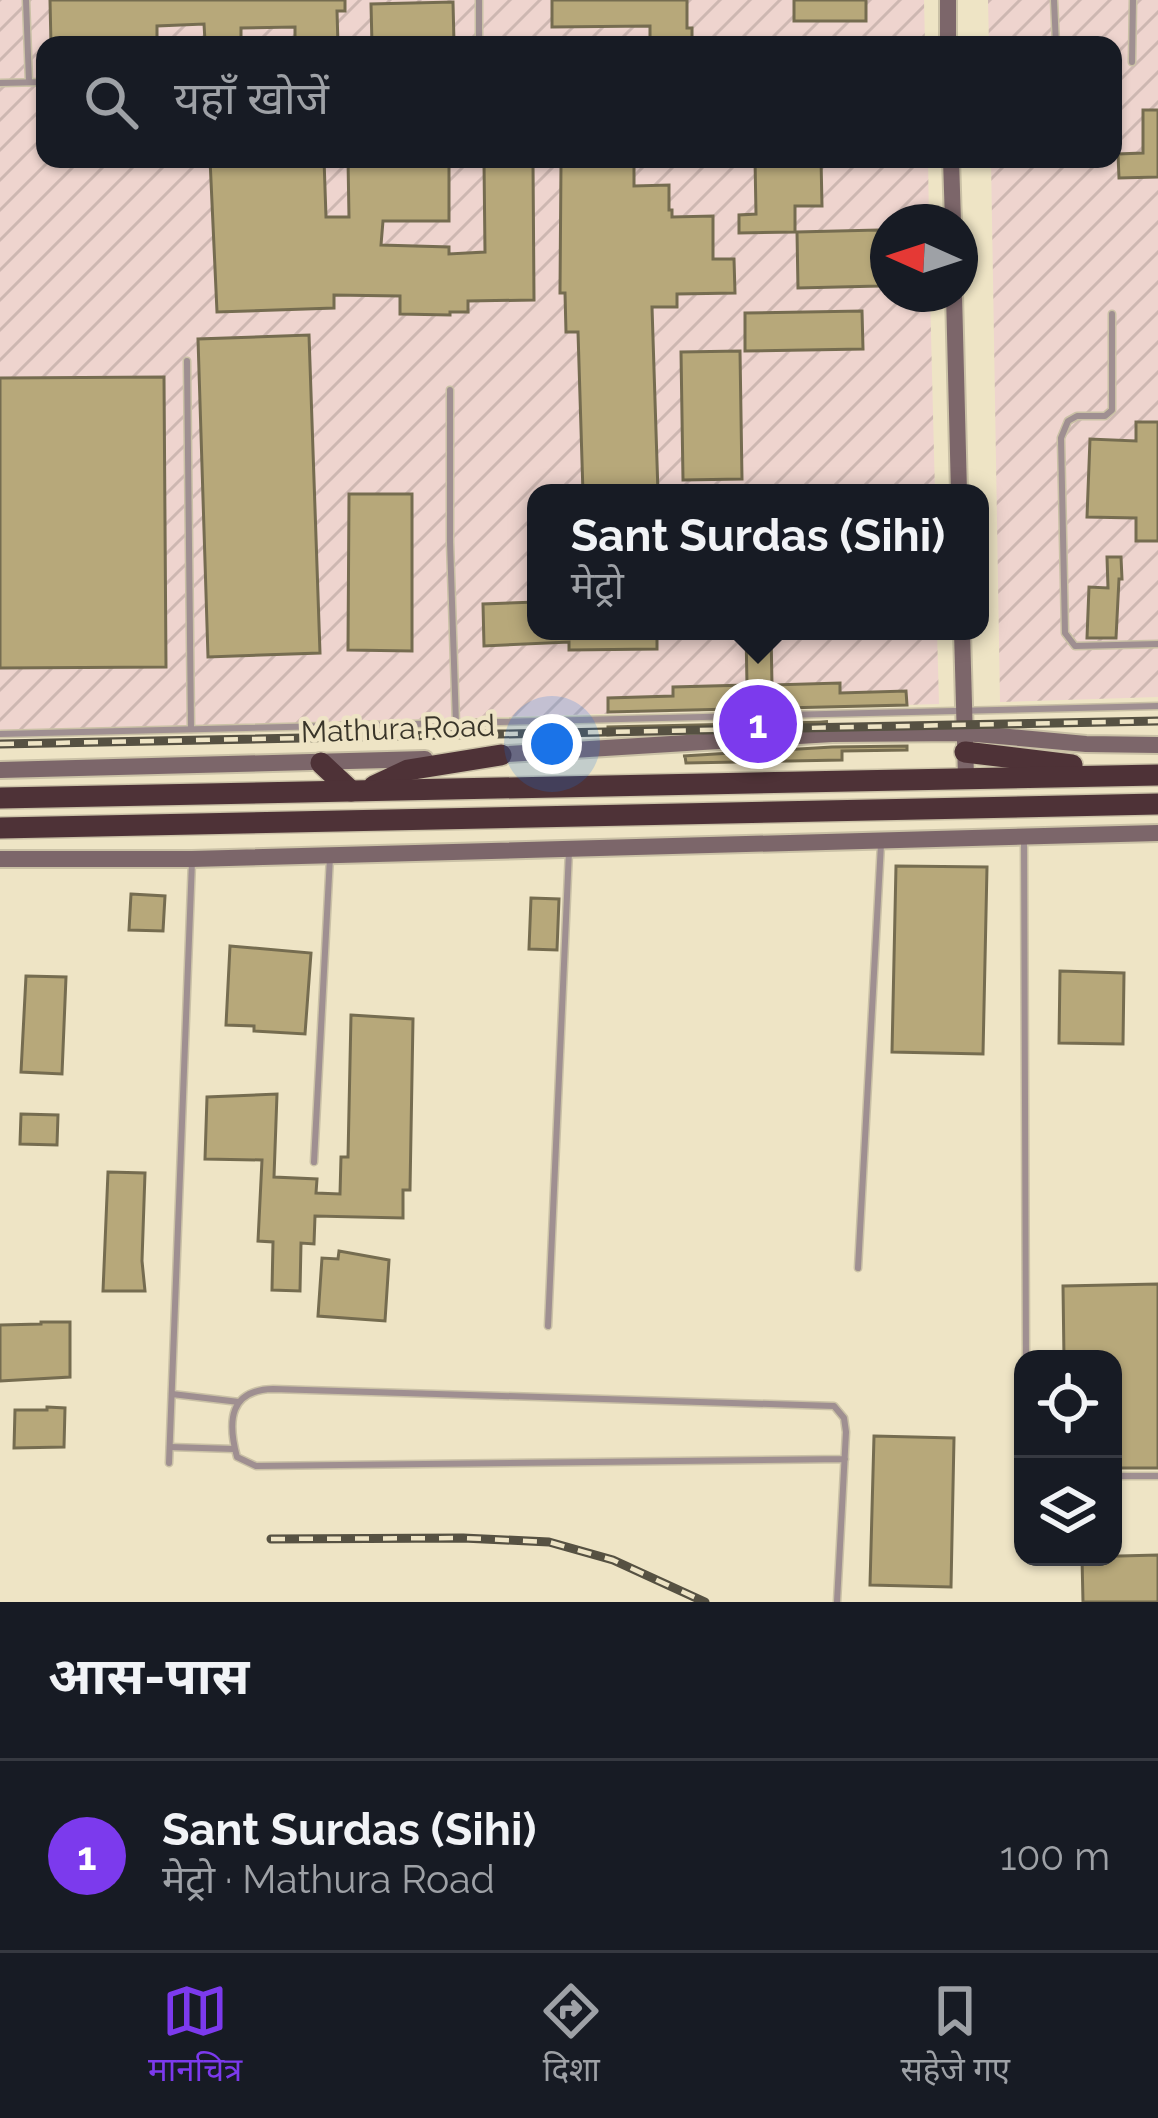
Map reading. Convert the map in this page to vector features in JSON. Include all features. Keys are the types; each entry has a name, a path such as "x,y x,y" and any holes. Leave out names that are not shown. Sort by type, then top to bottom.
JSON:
{"highway":[{"path":"965,742 1154,775"},
{"path":"321,764 356,791 409,770 501,755"},
{"name":"Mathura Road","path":"0,799 1154,775"},
{"path":"0,828 1158,804"}],"main road":[{"path":"948,0 949,36"},
{"path":"951,168 952,204"},
{"path":"954,312 959,484"},
{"path":"962,640 966,778"},
{"name":"Mathura Road","path":"0,770 321,764 832,734 1158,745"},
{"path":"0,859 192,859 1158,833"}],"lane":[{"path":"26,0 29,82"},
{"path":"479,0 479,36"},
{"path":"1054,0 1056,36"},
{"path":"1132,0 1132,62"},
{"path":"0,83 36,82"},
{"path":"1112,314 1112,410 1105,416 1077,416 1068,421 1061,438 1065,633 1075,646 1158,644"},
{"path":"187,361 191,729"},
{"path":"450,390 456,724"},
{"path":"0,734 1158,706"},
{"path":"1024,837 1026,1350"},
{"path":"858,1268 882,840"},
{"path":"548,1326 569,848"},
{"path":"314,1162 330,853"},
{"path":"169,1463 192,859"},
{"path":"837,1602 845,1460 844,1418 834,1406 255,1389 239,1402 232,1426 237,1457 256,1466 845,1460"},
{"path":"172,1394 239,1402"},
{"path":"170,1447 234,1449"},
{"path":"1122,1476 1158,1476"}],"shaded area":[{"path":"0,0 924,0 925,36 36,36 36,168 928,168 929,204 870,204 870,312 930,312 935,484 527,484 527,640 937,640 939,704 0,732"},
{"path":"988,0 1158,0 1158,697 1000,702 991,168 1122,168 1122,36 989,36"}],"building":[{"path":"50,0 345,0 345,11 337,11 338,36 295,36 295,27 241,28 241,36 205,36 204,24 157,26 157,36 51,36"},
{"path":"552,0 687,0 687,28 692,28 692,36 650,36 650,26 552,27"},
{"path":"794,0 866,0 866,21 794,21"},
{"path":"453,2 454,36 372,36 371,4"},
{"path":"1143,110 1158,110 1158,177 1119,178 1122,154 1143,153"},
{"path":"210,168 324,168 326,217 349,217 348,168 449,168 449,221 383,221 381,245 449,247 449,254 485,252 484,168 533,168 534,300 468,301 468,312 450,315 400,314 400,296 334,295 334,308 217,312"},
{"path":"561,168 634,168 634,186 669,185 672,217 713,216 713,259 734,259 735,293 677,294 677,307 652,307 658,484 583,484 578,332 566,332 565,293 560,293"},
{"path":"755,168 821,168 822,206 795,206 795,232 739,233 739,215 756,214"},
{"path":"870,230 870,286 798,288 797,232"},
{"path":"862,311 863,349 745,351 745,313"},
{"path":"309,335 320,653 208,657 198,339"},
{"path":"740,351 742,479 683,480 681,352"},
{"path":"164,377 166,667 0,668 0,378"},
{"path":"1136,422 1158,422 1158,541 1136,541 1136,518 1087,517 1090,439 1136,441"},
{"path":"349,494 412,494 412,651 348,650"},
{"path":"1107,557 1121,557 1116,638 1087,638 1089,587 1108,588"},
{"path":"527,602 527,640 657,640 657,649 569,650 569,642 484,646 483,604"},
{"path":"746,640 771,640 772,685 840,683 840,693 906,691 907,705 608,712 608,698 673,696 673,687 747,685"},
{"path":"828,722 608,735 608,727"},
{"path":"907,746 907,750 842,751 842,760 686,763 683,756 832,747"},
{"path":"896,866 987,867 983,1054 892,1052"},
{"path":"131,894 165,896 163,931 129,930"},
{"path":"531,898 559,899 557,950 529,949"},
{"path":"230,946 311,953 305,1034 226,1025"},
{"path":"1060,971 1124,973 1123,1044 1059,1043"},
{"path":"26,976 66,977 62,1074 21,1072"},
{"path":"351,1015 413,1019 410,1190 403,1190 403,1218 315,1216 314,1244 301,1243 300,1291 272,1290 273,1242 258,1241 262,1160 205,1159 207,1097 277,1094 274,1177 317,1179 316,1193 340,1194 341,1157 348,1157"},
{"path":"21,1114 58,1115 57,1145 20,1144"},
{"path":"108,1172 145,1173 145,1291 103,1291"},
{"path":"339,1251 389,1260 385,1321 318,1316 322,1258 338,1259"},
{"path":"1158,1284 1158,1468 1122,1468 1122,1350 1064,1350 1063,1286"},
{"path":"70,1322 70,1377 0,1381 0,1325"},
{"path":"65,1408 64,1447 14,1448 15,1410"},
{"path":"874,1436 954,1438 951,1587 870,1585"},
{"path":"1158,1555 1158,1602 1083,1602 1082,1566 1122,1566 1122,1556"}],"railway":[{"path":"0,744 1158,721"},
{"path":"271,1539 549,1542 613,1560 705,1602"}],"place":[{"name":"Sant Surdas (Sihi)","path":"758,724"}]}
